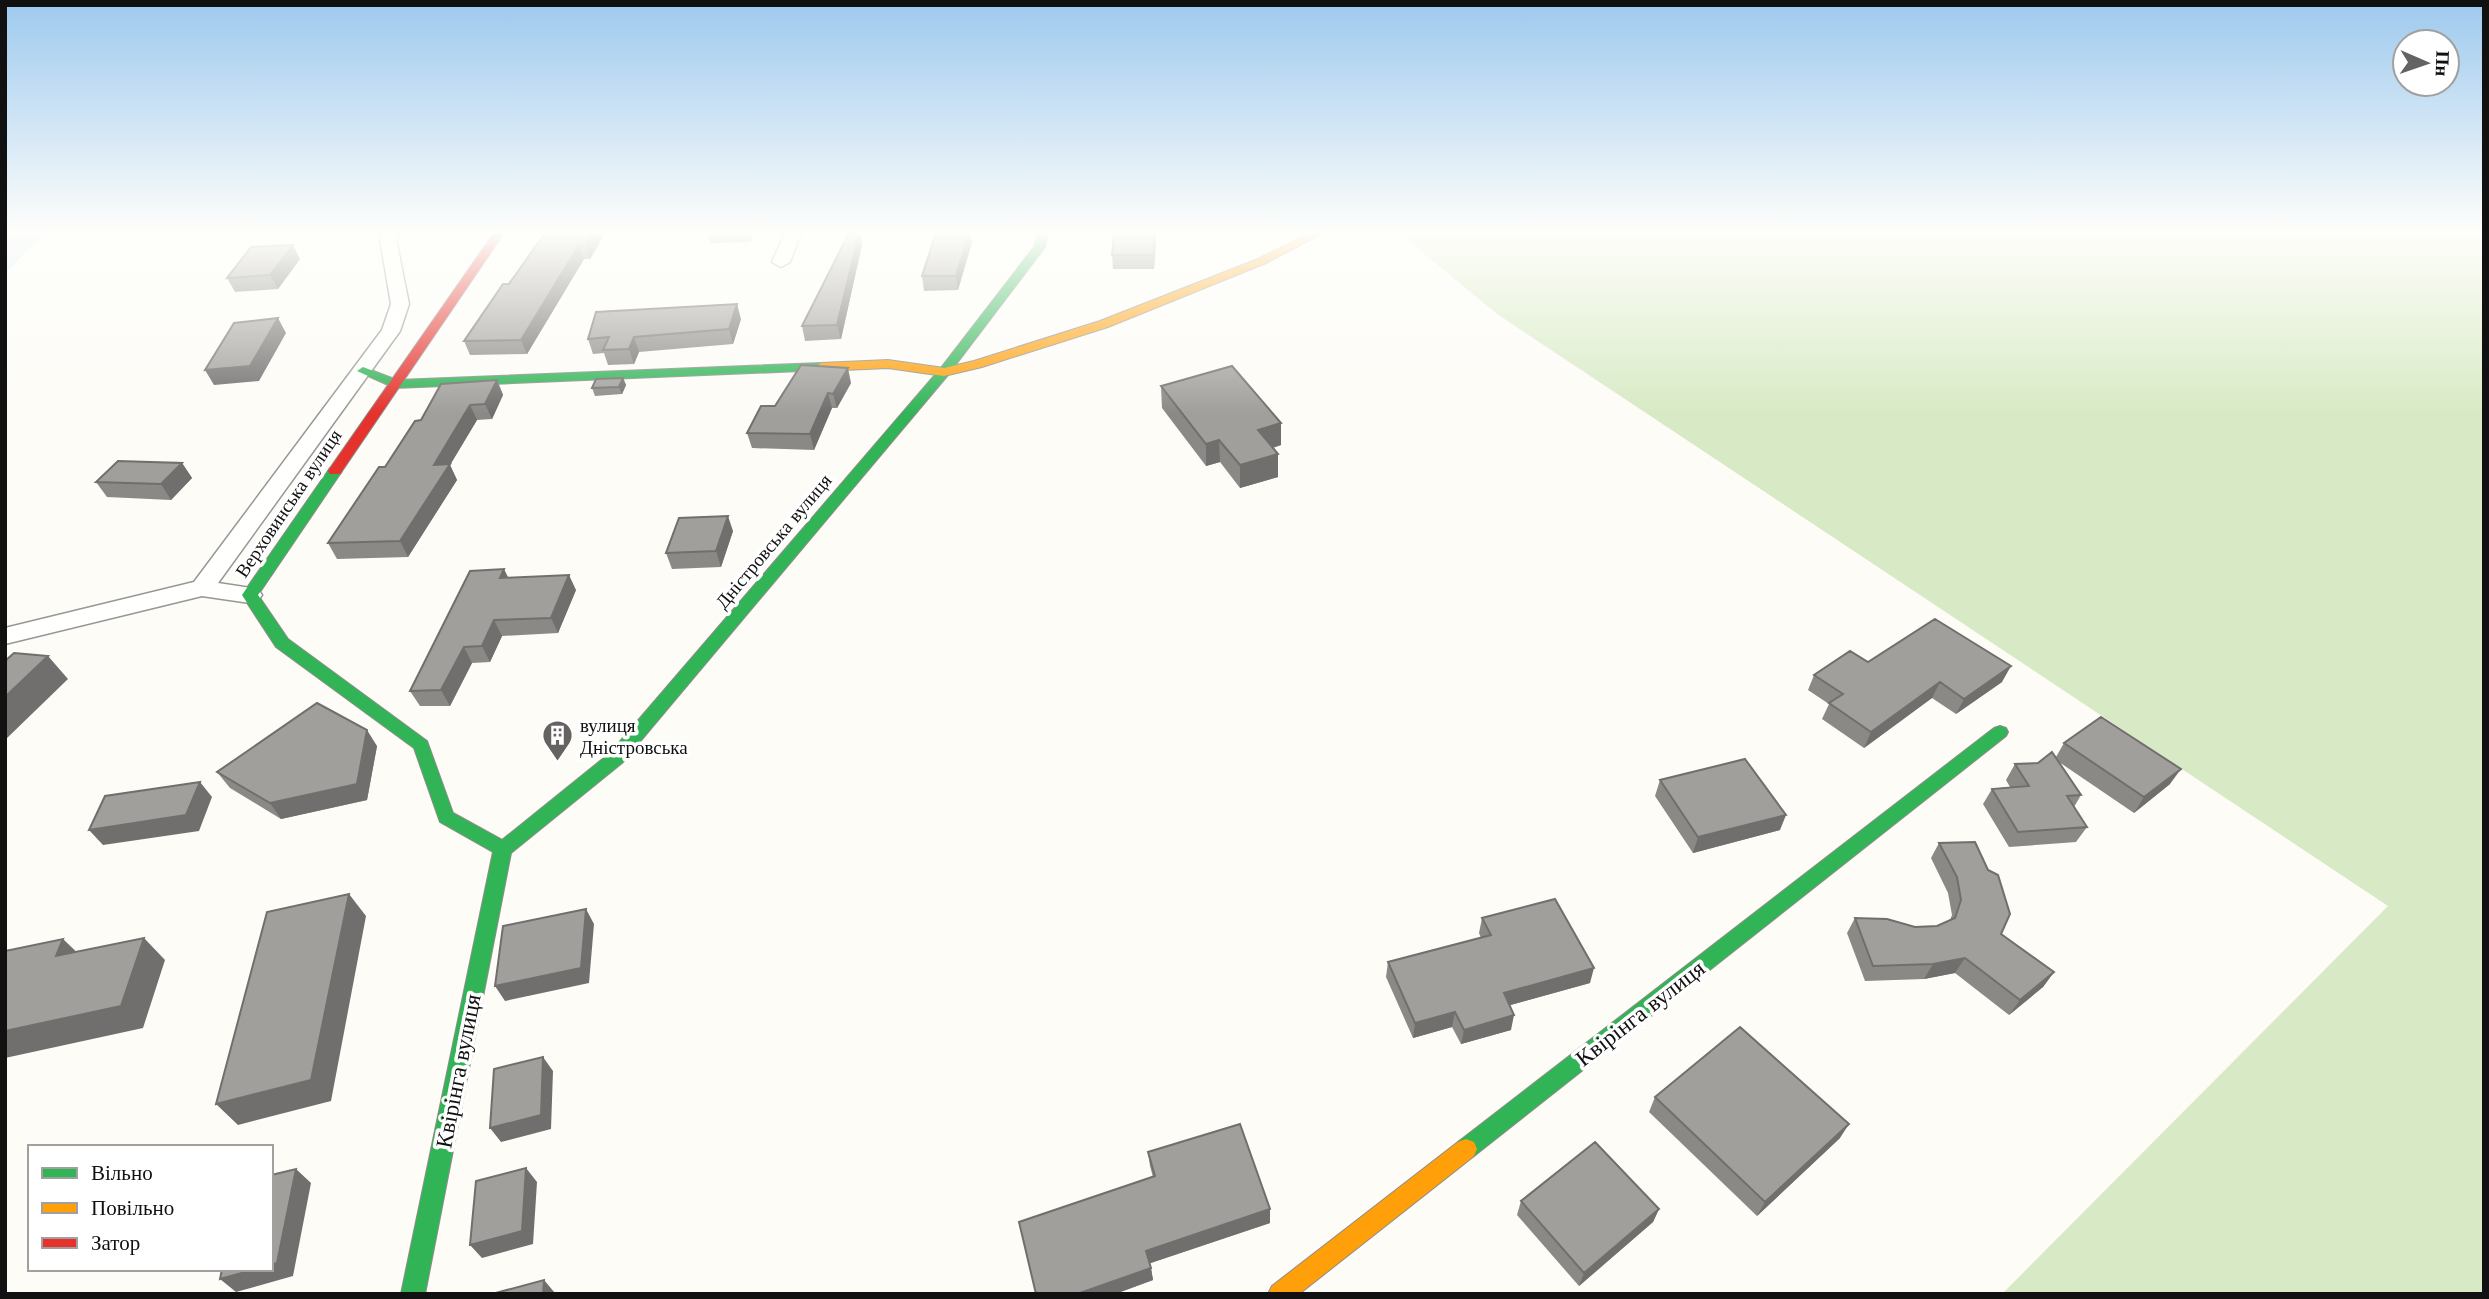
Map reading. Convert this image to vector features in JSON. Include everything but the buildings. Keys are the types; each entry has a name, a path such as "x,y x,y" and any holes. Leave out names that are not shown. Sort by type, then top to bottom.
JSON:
{"street":[{"path":"202,588 341,394 363,371 390,331 400,304 398,294"},
{"name":"Верховинська вулиця","path":"458,294 250,595 282,643 421,745 446,817 503,849"},
{"name":"Дністровська вулиця","path":"503,849 616,758 944,372 1004,294"},
{"path":"363,371 396,384 888,364 944,372 1104,324 1180,294"},
{"path":"5,636 202,588 250,595"},
{"name":"Квірінга вулиця","path":"1280,1294 2000,732"},
{"name":"Квірінга вулиця","path":"413,1294 503,849"}],"green space":[{"path":"1472,294 2484,294 2484,1294 2002,1294 2388,906 1497,314"}],"traffic: fast":[{"path":"503,849 616,758 944,372 1004,294"},
{"path":"363,371 395,384 821,367"},
{"path":"335,471 250,595 282,643 421,745 446,817 503,849"},
{"path":"1466,1149 2000,732"},
{"path":"413,1294 503,849"}],"traffic: slow":[{"path":"821,367 888,364 944,372 978,364 1104,324 1180,294"},
{"path":"1280,1294 1466,1149"}],"traffic: jam":[{"path":"335,471 457,294"}],"place":[{"name":"вулиця Дністровська","path":"557,763"}]}
